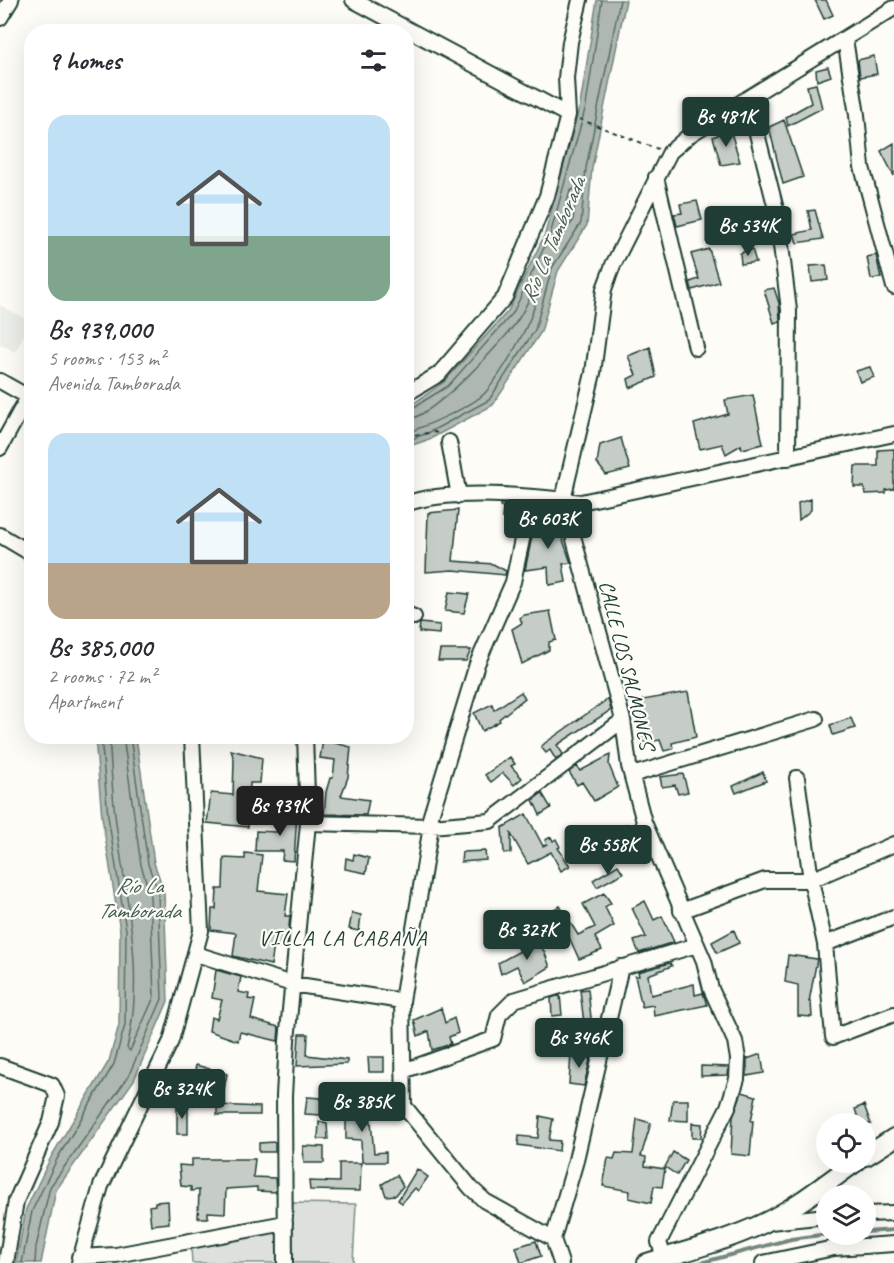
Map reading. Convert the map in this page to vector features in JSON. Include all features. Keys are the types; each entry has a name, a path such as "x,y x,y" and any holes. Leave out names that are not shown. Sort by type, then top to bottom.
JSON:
{"main road":[{"path":"876,1150 894,1138"},
{"path":"656,1260 725,1239 765,1222 799,1203 841,1173"}],"street":[{"path":"0,18 10,0"},
{"path":"353,0 398,24"},
{"path":"414,389 439,374 505,297 547,196 568,115 566,78 570,42 580,0"},
{"name":"CALLE LOS SALMONES","path":"656,1260 659,1242 717,1130 737,1079 738,1059 735,1041 711,989 697,945 644,822 632,775 623,720 563,500 593,373 604,289 670,152 691,134 894,8"},
{"path":"414,33 568,115"},
{"path":"845,39 857,115 862,167 894,287"},
{"path":"748,98 777,213 789,310 788,458"},
{"path":"656,177 696,348"},
{"path":"0,381 24,395"},
{"path":"0,448 24,408"},
{"path":"414,503 459,496 531,497 581,502 894,434"},
{"path":"449,442 459,496"},
{"path":"531,497 513,582 477,664 429,825 402,1001 404,1106 471,1188 485,1201 553,1239"},
{"path":"0,535 24,549"},
{"path":"632,775 816,719"},
{"path":"308,823 429,825 490,822 623,720"},
{"path":"192,744 201,931 196,954 171,1041 101,1186 79,1260 285,1223"},
{"path":"285,1263 284,1096 291,984 308,823 305,744"},
{"path":"797,778 811,880 825,944 833,1037 894,1014"},
{"path":"681,911 765,880 811,880 894,844"},
{"path":"825,944 894,917"},
{"path":"403,1071 493,1039 499,1015 514,1000 697,945"},
{"path":"196,954 291,984 402,1001"},
{"path":"561,1263 553,1239 575,1164 621,967"},
{"path":"0,1066 52,1085 57,1096 51,1122 16,1201 6,1263"},
{"path":"876,1214 894,1213"},
{"path":"765,1222 816,1217"},
{"path":"764,1263 834,1248 894,1244"}],"path":[{"path":"568,115 617,135 670,152"},
{"path":"414,435 435,432 449,442"}],"shaded area":[{"path":"0,305 24,318 24,335 15,352 0,344"},
{"path":"292,1203 356,1204 353,1263 292,1263"},
{"path":"274,1232 279,1238 280,1263 192,1263 191,1247"}],"water":[{"name":"Río La Tamborada","path":"597,0 626,0 592,168 587,225 558,271 541,332 493,405 430,439 414,445 414,403 444,382 508,311 545,234 580,105"},
{"name":"Río La Tamborada","path":"96,744 137,744 154,863 164,891 168,1001 134,1080 56,1190 41,1263 16,1263 26,1209 51,1157 109,1061 119,1025 120,931 102,817"}],"building":[{"path":"815,0 826,0 833,15 824,19"},
{"path":"874,56 877,74 860,77 858,60"},
{"path":"828,67 831,76 817,81 816,70"},
{"path":"816,84 822,108 788,126 786,117 811,103 807,86"},
{"path":"784,120 803,177 783,184 769,127"},
{"path":"730,129 740,162 721,165 713,137"},
{"path":"894,143 894,176 881,151"},
{"path":"697,201 702,220 677,226 674,214 682,213 680,204"},
{"path":"815,210 823,239 797,243 794,234 812,230 808,211"},
{"path":"709,249 719,282 692,290 690,282 699,279 691,254"},
{"path":"752,249 756,262 741,264 740,253"},
{"path":"876,255 881,278 871,279 867,257"},
{"path":"826,265 828,280 812,282 810,266"},
{"path":"774,288 779,303 780,321 774,323 764,290"},
{"path":"650,347 656,377 630,388 628,379 636,375 628,356"},
{"path":"870,367 874,377 860,382 856,371"},
{"path":"753,395 763,444 742,449 741,445 726,454 722,444 700,449 694,424 728,414 725,400"},
{"path":"621,438 630,469 606,475 597,463 600,445"},
{"path":"894,449 894,489 886,490 886,493 866,494 864,487 854,487 855,466 878,466 878,450"},
{"path":"811,499 811,510 799,520 798,503"},
{"path":"500,504 520,505 515,520 502,518 503,508"},
{"path":"458,510 453,561 493,564 506,571 505,575 453,570 426,572 428,513"},
{"path":"536,517 555,517 571,563 563,564 566,582 549,585 548,567 525,570"},
{"path":"449,592 469,594 464,613 445,611"},
{"path":"550,611 556,640 549,642 549,650 522,664 512,629 522,623 520,618 524,615"},
{"path":"420,623 440,625 439,634 419,632"},
{"path":"440,650 471,650 466,661 438,661"},
{"path":"521,692 525,698 499,719 500,721 482,731 474,713 492,704 494,710"},
{"path":"688,692 696,737 672,743 673,749 664,751 660,740 642,743 637,701"},
{"path":"608,699 611,710 557,745 563,754 556,760 550,750 546,753 541,747 545,743"},
{"path":"851,718 855,728 833,735 830,725"},
{"path":"322,744 351,747 348,777 341,796 369,800 366,815 324,814 326,792 330,778 333,778 335,760 320,758"},
{"path":"231,750 262,758 260,783 250,783 248,827 207,823 211,793 233,795 234,760"},
{"path":"610,755 609,765 618,787 594,801 582,782 577,785 569,772 577,766 580,771"},
{"path":"510,757 515,764 511,766 522,778 514,785 503,773 491,782 485,775"},
{"path":"763,772 766,781 736,793 733,786"},
{"path":"683,774 688,792 678,794 675,785 662,787 660,777"},
{"path":"542,793 551,808 540,815 533,800"},
{"path":"280,811 297,813 294,861 282,860 283,851 255,851 256,831 277,832"},
{"path":"526,814 543,846 547,844 545,840 551,837 553,841 556,839 560,847 558,848 570,866 561,871 551,852 528,864 511,834 511,853 504,853 502,828"},
{"path":"626,824 631,833 610,844 605,836"},
{"path":"485,851 486,860 461,862 462,852"},
{"path":"245,853 262,855 258,891 288,894 285,916 290,916 287,947 274,946 271,965 233,956 236,933 211,930 212,909 216,909 217,889 223,889 224,858 245,859"},
{"path":"354,854 369,858 366,873 345,869 346,858 353,860"},
{"path":"618,865 623,873 597,887 593,880"},
{"path":"604,893 611,903 605,907 614,926 595,937 602,950 579,959 563,924 554,929 546,913 560,906 578,935 595,927 583,904"},
{"path":"645,901 654,920 662,916 674,942 639,953 634,941 646,937 632,908"},
{"path":"352,913 361,915 359,931 349,929"},
{"path":"734,930 739,943 717,953 712,942"},
{"path":"535,939 544,951 550,967 525,982 517,966 501,974 498,963 520,951 519,946"},
{"path":"788,955 817,959 809,1002 811,1002 812,1017 798,1016 798,985 785,982"},
{"path":"670,963 672,966 648,975 651,995 694,984 695,995 703,993 707,1005 654,1016 653,1005 642,1007 635,976 639,976 638,972"},
{"path":"216,970 241,977 238,992 249,994 248,999 255,1000 251,1019 279,1027 278,1041 240,1032 238,1041 209,1031 211,1017 217,1019 222,1000 212,998"},
{"path":"588,989 591,1018 586,1040 580,990"},
{"path":"560,995 562,1015 552,1016 551,998"},
{"path":"441,1008 445,1023 454,1018 458,1033 449,1037 451,1044 432,1050 429,1031 418,1036 414,1020"},
{"path":"299,1034 308,1034 307,1055 347,1060 347,1064 297,1066"},
{"path":"571,1053 591,1055 584,1086 569,1084"},
{"path":"761,1054 764,1073 747,1076 747,1059"},
{"path":"368,1057 384,1057 384,1072 369,1072"},
{"path":"196,1065 227,1074 224,1089 193,1081"},
{"path":"701,1066 729,1067 728,1075 701,1076"},
{"path":"742,1092 756,1096 751,1121 753,1121 750,1156 731,1154 733,1116"},
{"path":"352,1095 361,1095 362,1121 371,1121 374,1153 386,1152 386,1162 362,1162 361,1140 346,1139 346,1114 353,1114"},
{"path":"307,1097 321,1098 321,1115 305,1114"},
{"path":"673,1100 688,1100 688,1121 670,1120"},
{"path":"217,1105 260,1107 260,1115 217,1115"},
{"path":"864,1105 867,1113 856,1113 855,1109"},
{"path":"177,1106 188,1106 188,1134 177,1134"},
{"path":"540,1116 553,1119 549,1140 560,1141 559,1151 518,1145 519,1136 538,1138"},
{"path":"637,1119 651,1123 641,1156 646,1157 645,1166 665,1169 662,1187 654,1186 651,1203 629,1198 630,1191 603,1186 608,1158 614,1159 616,1153 633,1154"},
{"path":"319,1122 327,1123 328,1139 318,1139"},
{"path":"692,1123 702,1124 701,1138 692,1138"},
{"path":"275,1142 275,1152 259,1152 259,1143"},
{"path":"303,1146 324,1147 324,1163 304,1163"},
{"path":"673,1152 686,1160 677,1175 665,1167"},
{"path":"192,1159 255,1159 253,1177 275,1178 276,1192 257,1191 257,1187 226,1189 225,1213 208,1212 208,1218 198,1218 199,1190 191,1191 191,1187 181,1186 179,1165 192,1166"},
{"path":"339,1163 361,1163 360,1191 310,1190 309,1181 339,1182"},
{"path":"417,1169 428,1177 418,1191 415,1188 402,1203 398,1200"},
{"path":"397,1175 403,1186 396,1195 386,1196 382,1184"},
{"path":"168,1201 169,1223 151,1225 149,1206 155,1205 155,1202"},
{"path":"536,1241 541,1256 521,1263 516,1247"}],"waterway":[{"path":"876,1231 894,1230"},
{"path":"700,1263 791,1239 816,1236"}],"district":[{"name":"VILLA LA CABAÑA","path":"343,938"}]}
